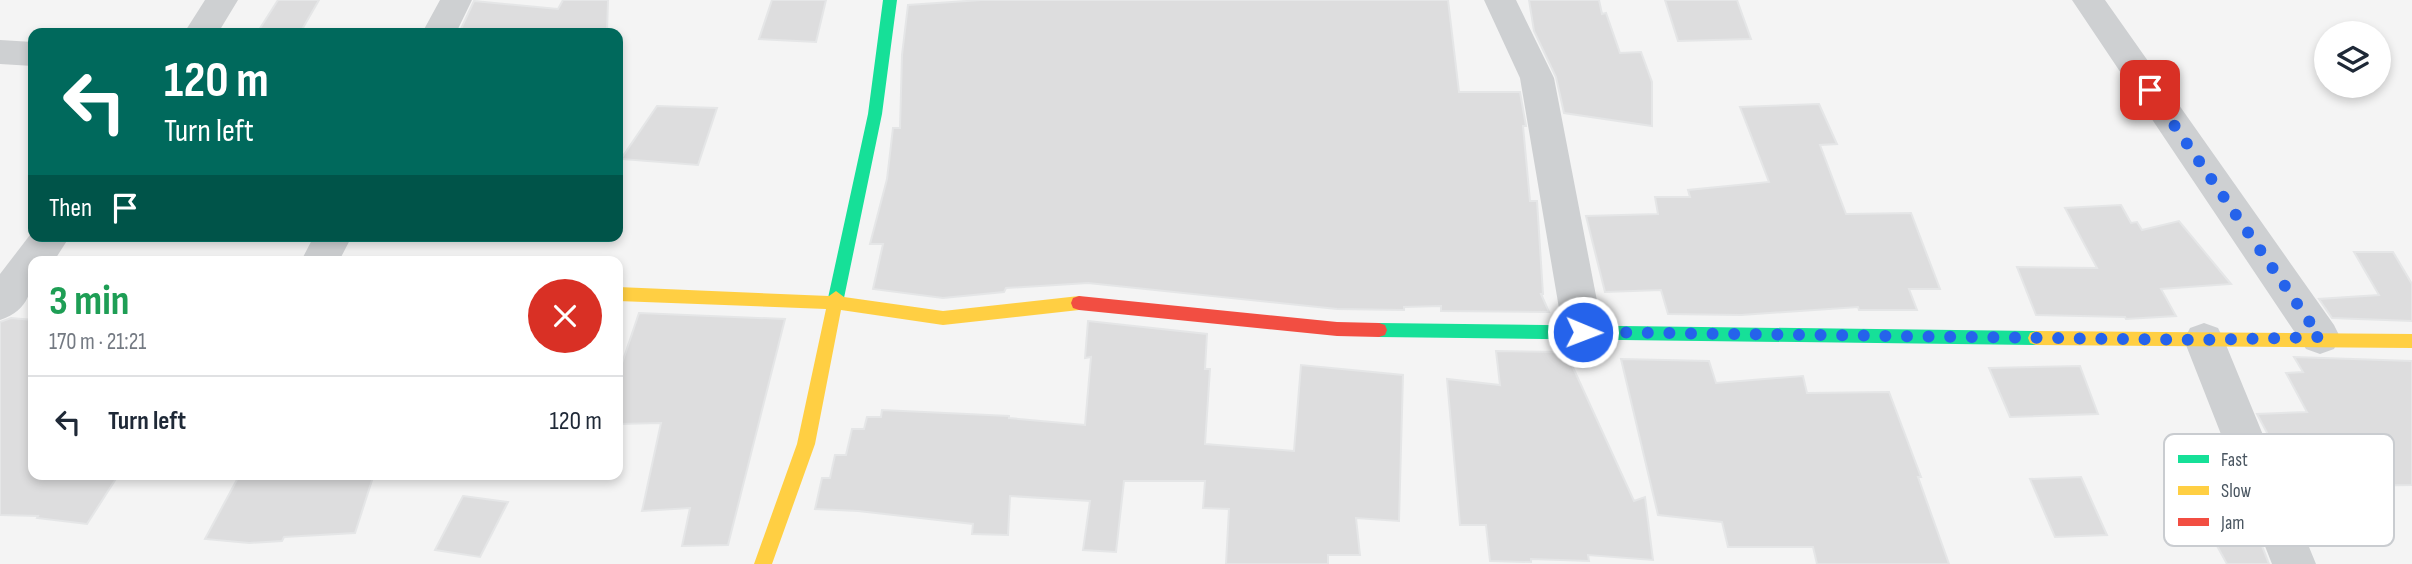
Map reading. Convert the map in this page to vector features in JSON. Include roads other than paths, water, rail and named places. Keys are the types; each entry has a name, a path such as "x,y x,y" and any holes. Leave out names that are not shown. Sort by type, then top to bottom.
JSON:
{"street":[{"path":"204,28 222,0"},
{"path":"442,28 456,0"},
{"path":"763,564 806,444 875,114 890,0"},
{"path":"1500,0 1537,78 1583,332"},
{"path":"2088,0 2320,337"},
{"path":"0,52 28,54"},
{"path":"12,289 28,267"},
{"path":"623,294 836,303 943,318 1088,302 1337,329 2204,340 2320,337 2412,341"},
{"path":"2204,340 2242,434"},
{"path":"2287,546 2294,564"}]}
